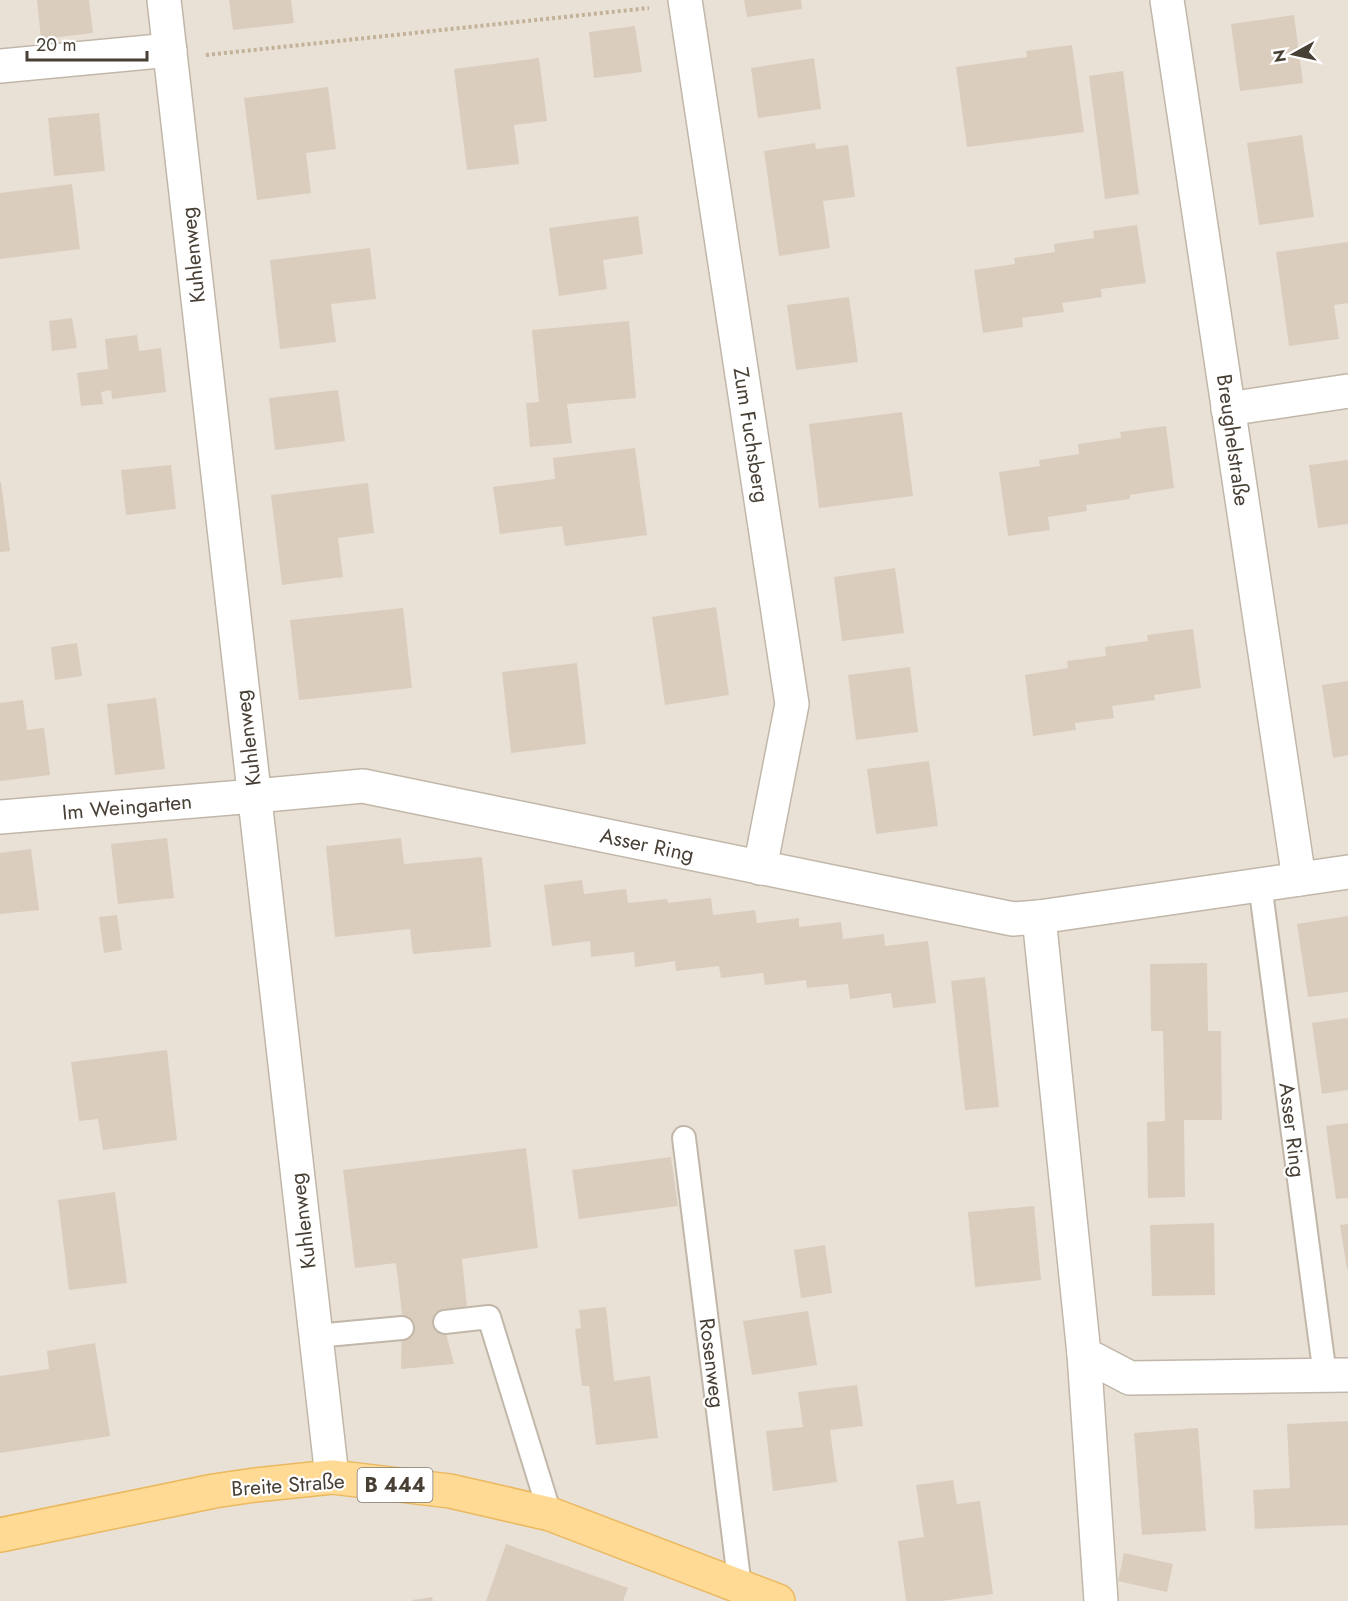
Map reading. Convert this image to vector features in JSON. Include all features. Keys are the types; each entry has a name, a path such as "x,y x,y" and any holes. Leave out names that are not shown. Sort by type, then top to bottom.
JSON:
{"main road":[{"name":"Breite Straße","path":"0,1535 214,1491 332,1477 450,1491 549,1514 778,1601"}],"street":[{"name":"Kuhlenweg","path":"164,0 332,1477"},
{"name":"Breughelstraße","path":"1167,0 1299,879"},
{"name":"Zum Fuchsberg","path":"686,2 792,704 760,868"},
{"path":"0,66 170,50"},
{"path":"1228,409 1348,391"},
{"name":"Asser Ring","path":"255,796 363,786 1013,919 1348,872"},
{"name":"Im Weingarten","path":"0,817 255,796"},
{"path":"1038,917 1084,1354 1101,1601"},
{"name":"Asser Ring","path":"1084,1354 1130,1378 1336,1375"}],"lane":[{"name":"Asser Ring","path":"1260,885 1336,1375"},
{"name":"Rosenweg","path":"684,1138 740,1587"},
{"path":"445,1323 489,1317 549,1514"},
{"path":"316,1336 402,1328"}],"path":[{"path":"170,50 207,55 686,2"}],"shaded area":[{"path":"0,0 1348,0 1348,1601 0,1601"}],"building":[{"path":"37,0 89,0 93,33 41,39"},
{"path":"229,0 291,0 294,23 233,30"},
{"path":"744,0 801,0 802,9 747,17"},
{"path":"1294,15 1303,83 1240,91 1231,24"},
{"path":"635,26 642,72 594,78 589,32"},
{"path":"1072,45 1084,132 967,147 956,67 1027,57 1026,51"},
{"path":"539,58 547,121 514,125 519,164 467,170 454,69"},
{"path":"814,58 821,109 758,118 751,68"},
{"path":"1123,71 1139,194 1105,199 1089,76"},
{"path":"328,87 336,149 306,153 311,193 257,200 244,98"},
{"path":"99,113 105,171 54,176 48,118"},
{"path":"1302,135 1314,217 1259,225 1247,143"},
{"path":"815,143 816,149 848,145 855,197 823,201 830,248 779,256 764,151"},
{"path":"72,184 80,249 0,259 0,193"},
{"path":"638,216 643,254 603,260 607,289 559,296 549,228"},
{"path":"1137,225 1146,283 1101,289 1102,297 1062,303 1064,312 1022,318 1023,327 983,333 974,270 1015,264 1014,258 1055,252 1054,244 1094,238 1093,231"},
{"path":"1348,242 1348,303 1334,305 1339,339 1289,346 1276,252"},
{"path":"370,248 376,299 331,304 336,342 280,349 270,260"},
{"path":"849,297 858,362 796,370 787,305"},
{"path":"72,318 77,348 52,351 49,321"},
{"path":"629,321 636,398 567,404 572,443 530,447 526,403 539,402 532,330"},
{"path":"137,335 139,351 161,348 166,392 112,399 111,390 101,392 103,404 81,406 77,373 108,369 105,339"},
{"path":"338,390 345,441 275,450 269,398"},
{"path":"902,412 913,496 819,508 809,424"},
{"path":"1166,426 1174,488 1130,495 1130,499 1086,505 1087,511 1048,517 1050,530 1008,536 999,472 1040,466 1039,460 1079,454 1078,444 1121,438 1120,432"},
{"path":"635,448 647,535 565,546 562,526 500,534 493,487 555,479 553,458"},
{"path":"1348,460 1348,524 1318,528 1309,465"},
{"path":"171,465 176,509 126,515 121,470"},
{"path":"0,482 10,551 0,552"},
{"path":"368,483 374,533 338,538 343,577 282,585 271,495"},
{"path":"895,568 904,633 842,641 834,577"},
{"path":"716,607 729,695 665,705 652,617"},
{"path":"403,608 412,688 299,700 290,620"},
{"path":"1193,629 1201,688 1154,695 1155,700 1112,706 1114,718 1075,723 1076,730 1033,736 1025,675 1068,668 1067,661 1106,656 1105,647 1148,641 1147,635"},
{"path":"77,643 82,676 55,680 51,647"},
{"path":"577,663 586,744 511,753 502,672"},
{"path":"910,667 918,732 856,740 848,675"},
{"path":"1348,681 1348,755 1333,758 1322,685"},
{"path":"156,698 165,769 115,775 107,704"},
{"path":"23,700 27,730 44,728 50,775 0,781 0,703"},
{"path":"929,761 938,826 876,834 867,769"},
{"path":"167,838 174,898 118,904 111,844"},
{"path":"401,838 404,864 482,857 491,947 413,954 410,929 335,937 326,846"},
{"path":"31,849 39,910 0,914 0,853"},
{"path":"582,880 584,894 626,889 628,903 667,899 668,903 711,898 713,915 755,910 757,923 799,918 799,927 841,922 843,939 884,934 885,946 928,941 936,1003 893,1008 891,993 850,999 848,984 807,988 806,980 765,985 763,973 721,978 719,966 676,971 675,961 635,967 634,952 591,957 590,941 552,946 544,885"},
{"path":"117,915 122,950 104,953 99,917"},
{"path":"1348,916 1348,992 1308,997 1297,924"},
{"path":"1207,963 1208,1031 1221,1031 1222,1120 1184,1120 1185,1197 1148,1198 1147,1122 1165,1121 1163,1031 1151,1031 1150,964"},
{"path":"985,977 999,1107 965,1110 951,981"},
{"path":"1348,1018 1348,1090 1322,1094 1312,1023"},
{"path":"167,1050 177,1140 103,1150 98,1119 79,1121 71,1062"},
{"path":"1348,1123 1348,1198 1336,1199 1326,1126"},
{"path":"526,1148 538,1248 462,1259 467,1307 440,1310 454,1364 401,1369 402,1314 396,1263 355,1268 343,1170"},
{"path":"671,1157 678,1206 579,1219 572,1170"},
{"path":"115,1192 127,1283 69,1290 58,1200"},
{"path":"1034,1206 1041,1280 975,1287 968,1212"},
{"path":"1214,1223 1215,1295 1152,1296 1150,1225"},
{"path":"1348,1224 1348,1269 1347,1269 1340,1225"},
{"path":"825,1245 832,1293 801,1298 794,1250"},
{"path":"606,1307 614,1381 650,1376 658,1438 596,1445 589,1386 582,1386 575,1329 581,1328 579,1310"},
{"path":"808,1311 817,1365 752,1375 743,1321"},
{"path":"95,1343 110,1436 0,1453 0,1376 49,1369 47,1351"},
{"path":"857,1385 863,1426 830,1430 837,1482 773,1491 766,1431 803,1427 798,1392"},
{"path":"1348,1421 1348,1525 1255,1529 1253,1490 1290,1488 1287,1424"},
{"path":"1198,1428 1206,1531 1142,1535 1134,1433"},
{"path":"953,1480 957,1504 980,1501 993,1594 941,1601 906,1601 898,1541 924,1537 916,1485"},
{"path":"506,1544 628,1588 623,1601 486,1601"},
{"path":"1124,1553 1173,1564 1167,1592 1118,1581"},
{"path":"432,1597 433,1601 412,1600"}]}
